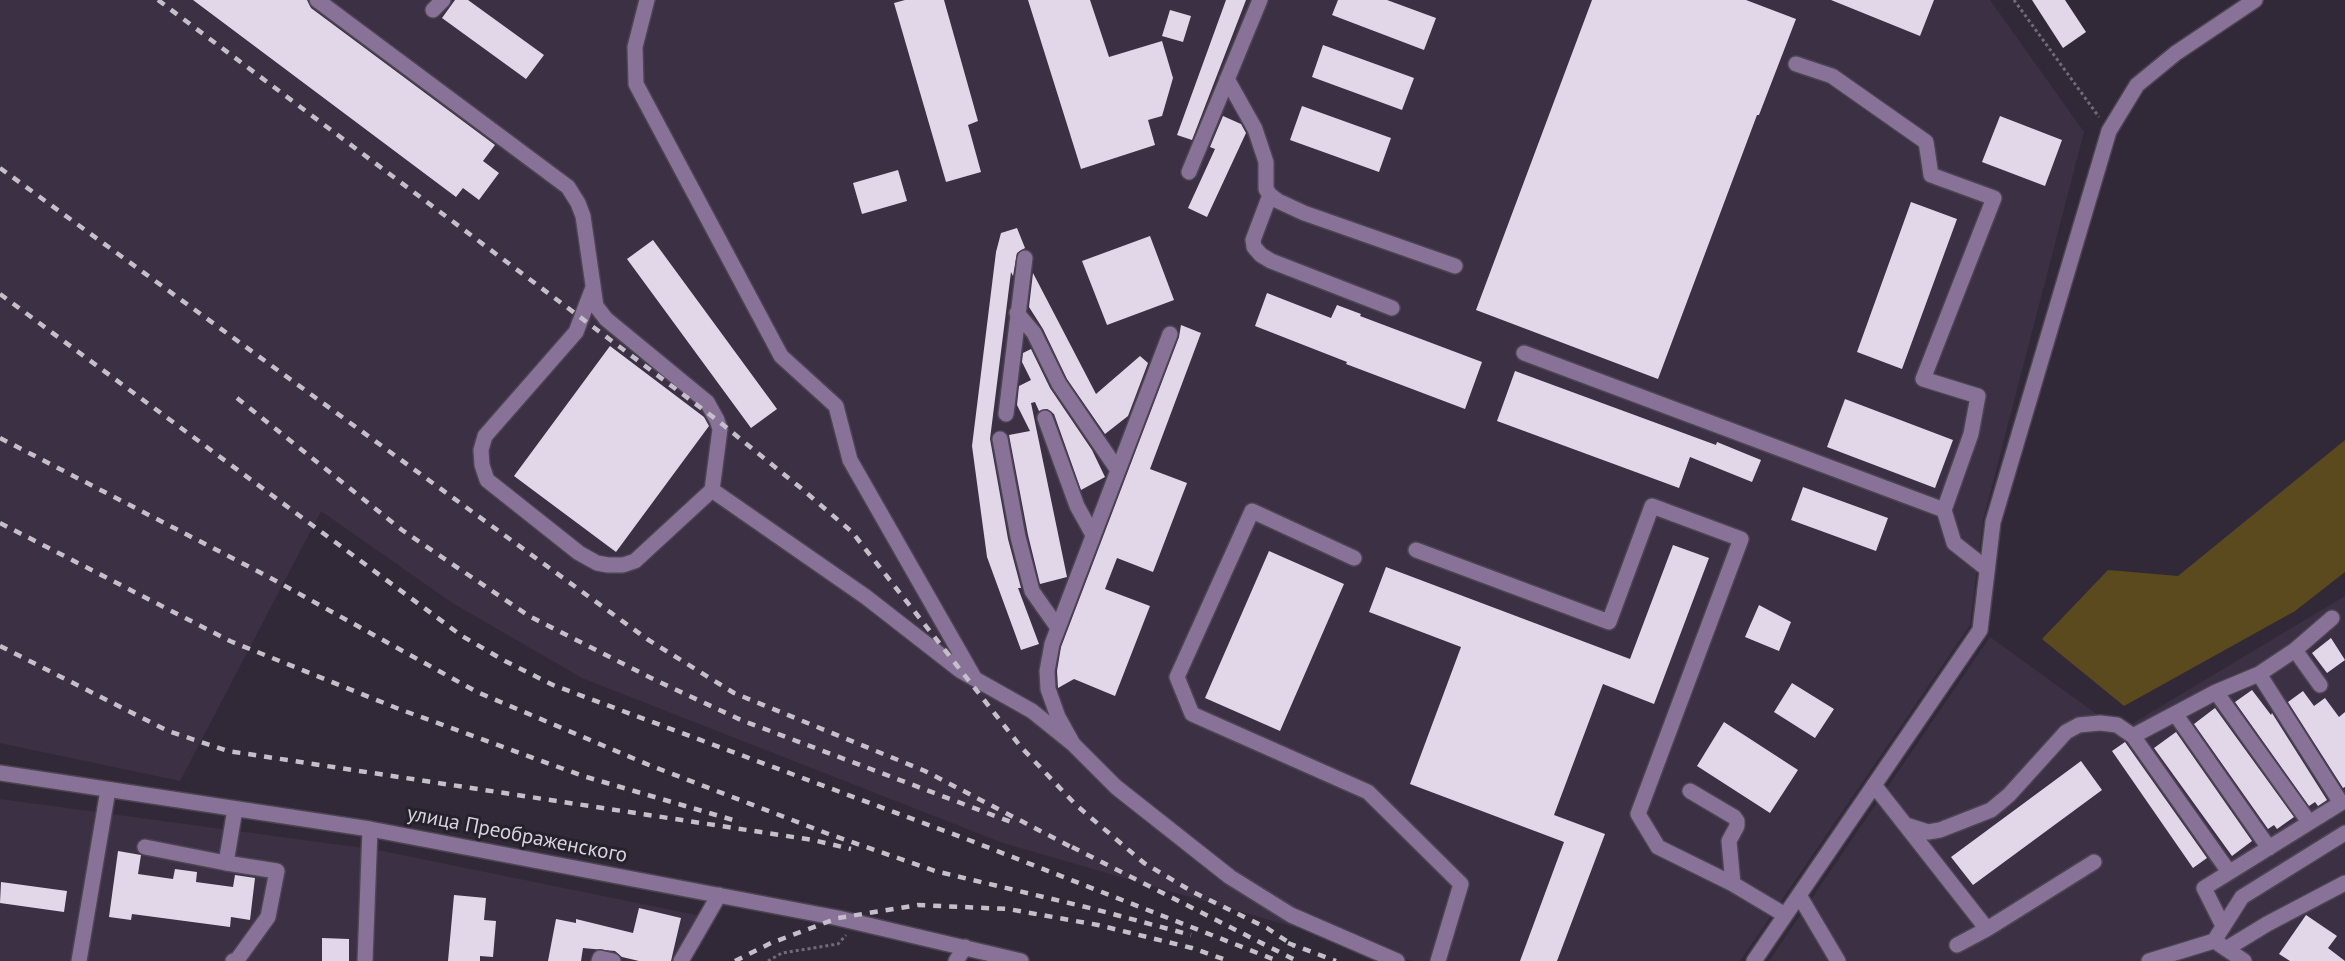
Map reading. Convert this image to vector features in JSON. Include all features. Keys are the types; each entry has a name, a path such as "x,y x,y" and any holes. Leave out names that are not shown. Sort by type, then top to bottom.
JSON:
{"street":[{"path":"317,0 568,187 583,216 596,306 606,319 707,402 720,429 712,490 635,561 623,565 597,562 579,553 487,480 482,465 481,450 485,436 576,332 592,290"},
{"path":"647,0 635,47 636,84 781,356 836,406 850,460 975,679"},
{"path":"1189,172 1260,0"},
{"path":"1754,961 1980,630 1993,522 2109,131 2137,86 2176,53 2255,0"},
{"path":"1796,64 1832,76 1926,142 1932,175 1994,198 1923,379 1978,396 1971,434 1944,510 1954,543 1987,569"},
{"path":"1227,79 1255,129 1266,162 1266,189 1270,195 1304,213 1455,266"},
{"path":"1270,195 1253,240 1254,247 1261,255 1271,261 1392,308"},
{"path":"1006,414 1025,258"},
{"path":"1017,313 1034,333 1059,384 1117,470"},
{"path":"1072,744 1058,717 1048,689 1047,671 1052,644 1170,334"},
{"path":"1524,353 1944,510"},
{"path":"1045,418 1077,506 1093,535"},
{"path":"1000,439 1018,537 1032,591 1058,628"},
{"path":"712,490 866,597 961,671 1032,711 1072,744 1116,787 1230,877 1291,915 1397,961"},
{"path":"1416,550 1609,622 1652,506 1741,539 1638,814 1658,847 1733,884 1785,915"},
{"path":"1354,558 1252,511 1178,677 1192,714 1368,792 1461,884 1438,961"},
{"path":"2133,736 2216,692 2259,674 2295,650 2332,618"},
{"path":"2295,650 2320,685"},
{"path":"2223,926 2204,888 2341,803 2259,674"},
{"path":"2216,692 2310,822"},
{"path":"2176,715 2269,848"},
{"path":"1906,825 1928,832 1940,830 1991,810 2009,795 2066,732 2079,725 2100,723 2117,725 2133,736 2229,872"},
{"name":"улица Преображенского","path":"0,772 370,829 719,895 1021,961"},
{"path":"1874,785 1987,929"},
{"path":"79,961 108,790"},
{"path":"1690,791 1737,821 1737,826 1729,841 1733,884"},
{"path":"226,863 235,809"},
{"path":"365,961 370,829"},
{"path":"2220,945 2223,926 2242,897 2345,833"},
{"path":"145,847 277,871 268,917 237,960 233,961"},
{"path":"1957,945 1987,929 2094,862"},
{"path":"2149,961 2220,945 2267,924 2345,883"},
{"path":"681,961 719,895"},
{"path":"1799,896 1838,961"},
{"path":"2220,945 2244,961"},
{"path":"956,961 965,947"},
{"path":"599,961 600,958 613,961"}],"path":[{"path":"2014,0 2109,131"},
{"path":"768,961 782,953 838,944 855,923"}],"shaded area":[{"path":"0,0 1990,0 2084,132 1983,520 1970,625 1740,961 1412,961 1003,843 582,678 451,602 321,511 180,781 0,743"},
{"path":"2345,440 2345,572 2295,611 2124,706 2042,639 2108,570 2178,576"},
{"path":"2345,596 2345,961 1769,961 1990,637 2120,731"},
{"path":"0,799 377,850 716,919 691,961 0,961"}],"building":[{"path":"193,0 307,0 311,8 495,145 483,161 499,173 479,200 463,188 456,197"},
{"path":"455,0 468,0 544,55 526,79 442,18"},
{"path":"905,0 944,0 978,121 968,125 981,172 946,182 894,3"},
{"path":"1028,0 1090,0 1109,57 1162,41 1173,78 1162,116 1148,120 1155,145 1081,169"},
{"path":"1226,0 1246,0 1192,140 1177,135"},
{"path":"1338,0 1387,0 1436,18 1424,50 1332,15"},
{"path":"1592,0 1746,0 1796,19 1759,115 1757,115 1658,379 1476,310"},
{"path":"1831,0 1934,0 1920,36"},
{"path":"2032,0 2065,0 2086,32 2063,48"},
{"path":"1170,10 1191,16 1183,42 1162,36"},
{"path":"1323,45 1414,78 1402,110 1312,77"},
{"path":"1302,106 1391,138 1379,172 1290,140"},
{"path":"1223,116 1241,124 1246,133 1207,217 1188,208 1215,149 1210,147"},
{"path":"2000,116 2062,140 2045,186 1982,162"},
{"path":"898,170 907,201 862,214 853,183"},
{"path":"1911,202 1957,219 1902,369 1857,352"},
{"path":"1017,228 1025,248 1017,253 1013,276 1011,272 990,439 1008,539 1021,588 1018,588 1039,644 1021,650 987,557 972,446 996,252 1001,233"},
{"path":"1150,236 1174,300 1107,325 1082,261"},
{"path":"653,240 777,409 751,428 627,259"},
{"path":"1033,273 1096,394 1140,356 1148,363 1128,416 1105,434 1067,379 1043,329 1029,307"},
{"path":"1267,293 1331,318 1337,305 1361,314 1360,316 1482,362 1465,409 1346,364 1347,362 1255,326"},
{"path":"1181,325 1201,333 1150,469 1187,483 1153,572 1117,558 1105,589 1150,606 1115,696 1074,679 1058,688 1057,671 1061,647 1179,337"},
{"path":"610,346 704,417 709,426 616,552 514,476"},
{"path":"1031,349 1050,388 1092,450 1105,477 1081,490 1054,414 1047,409 1039,411 1035,402 1031,403 1067,577 1040,584 1009,435 1030,431 1017,405 1019,386 1031,380 1022,362 1023,353"},
{"path":"1515,371 1716,445 1717,442 1761,460 1752,482 1690,457 1679,488 1497,421"},
{"path":"1845,399 1953,440 1935,488 1827,447"},
{"path":"1803,487 1888,518 1876,551 1791,520"},
{"path":"1673,545 1709,558 1654,704 1603,684 1554,815 1605,834 1557,961 1520,961 1564,842 1410,784 1461,647 1369,612 1386,567 1630,659"},
{"path":"1269,551 1344,584 1280,731 1205,698"},
{"path":"1759,605 1791,622 1779,651 1745,637"},
{"path":"2331,638 2345,660 2327,673 2312,653"},
{"path":"1792,683 1834,709 1815,738 1774,712"},
{"path":"2252,690 2271,715 2272,713 2327,800 2318,806 2315,802 2309,806 2235,702"},
{"path":"2303,691 2314,706 2325,698 2339,717 2345,712 2345,787 2343,788 2288,702"},
{"path":"2215,708 2294,817 2277,829 2274,825 2268,829 2194,724"},
{"path":"1724,722 1798,770 1770,813 1697,766"},
{"path":"2176,732 2252,841 2232,856 2154,748"},
{"path":"2125,742 2207,858 2193,868 2112,751"},
{"path":"2081,761 2102,790 1973,885 1951,857"},
{"path":"118,851 141,855 138,874 173,879 175,869 197,872 196,882 233,887 235,875 255,878 250,920 231,917 230,927 132,914 131,920 109,917"},
{"path":"1,882 67,891 64,912 0,903"},
{"path":"454,895 486,898 484,920 496,921 493,957 480,956 480,961 448,961"},
{"path":"639,908 681,918 671,961 639,961 622,957 615,951 583,948 581,961 548,961 556,919 576,923 576,919 633,933"},
{"path":"2306,915 2337,936 2328,948 2345,961 2290,961 2279,954"},
{"path":"322,938 349,939 349,961 322,961"}],"railway":[{"path":"158,0 717,420 802,489 852,532 1021,747 1076,805 1144,863 1193,892 1267,928 1294,946"},
{"path":"0,168 647,639 734,693 925,771 1077,850"},
{"path":"0,294 462,636 505,661 553,685 969,840 1278,961"},
{"path":"237,398 402,530 529,616 655,680 741,720 1011,822"},
{"path":"0,438 267,576 477,692 649,765 826,833 935,871 1191,935"},
{"path":"0,523 230,641 399,709 583,776 740,822"},
{"path":"0,646 168,731 228,751 813,840 851,849"},
{"path":"1072,847 1297,961"},
{"path":"735,961 771,943 838,918 918,905 1008,909 1098,925 1192,948 1229,961"},
{"path":"1288,943 1336,961"}]}
